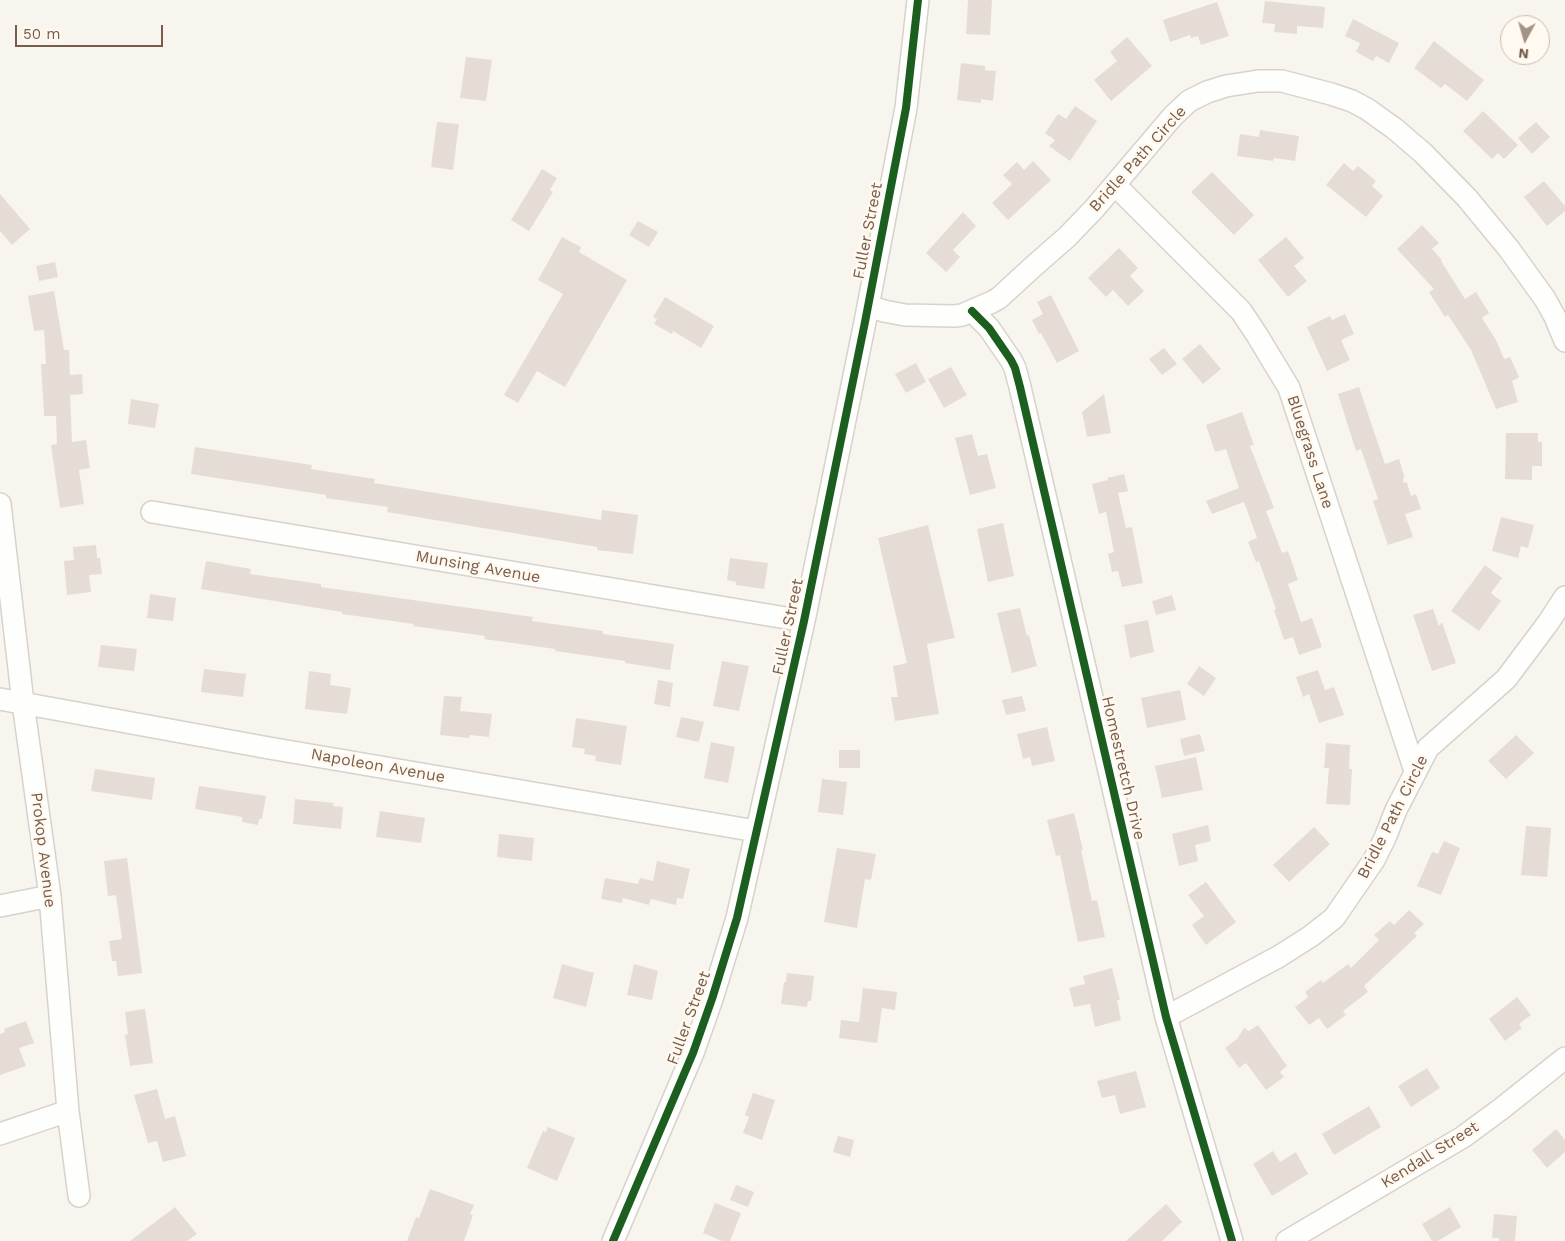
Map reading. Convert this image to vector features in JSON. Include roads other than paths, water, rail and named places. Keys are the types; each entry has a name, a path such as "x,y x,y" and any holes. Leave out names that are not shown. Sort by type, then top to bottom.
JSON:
{"street":[{"name":"Fuller Street","path":"613,1241 692,1053 737,918 804,621 868,306 906,108 918,0"},
{"name":"Bridle Path Circle","path":"868,306 905,315 954,316 972,311 999,298 1067,238 1173,116 1189,101 1207,92 1226,86 1246,82 1282,81 1352,101 1396,129 1467,198 1509,249 1545,300 1555,317 1565,341"},
{"name":"Bluegrass Lane","path":"1115,185 1241,311 1258,335 1289,388 1415,771"},
{"name":"Homestretch Drive","path":"972,311 989,328 1015,368 1166,1017 1232,1241"},
{"name":"Prokop Avenue","path":"0,504 23,703 50,896 68,1111 79,1196"},
{"name":"Munsing Avenue","path":"152,512 804,621"},
{"name":"Bridle Path Circle","path":"1166,1017 1278,957 1311,936 1334,918 1374,860 1415,771 1428,748 1506,679 1548,624 1565,597"},
{"name":"Napoleon Avenue","path":"0,699 269,748 756,831"},
{"path":"0,906 50,896"},
{"name":"Kendall Street","path":"1287,1241 1463,1137 1565,1058"},
{"path":"0,1134 68,1111"}]}
